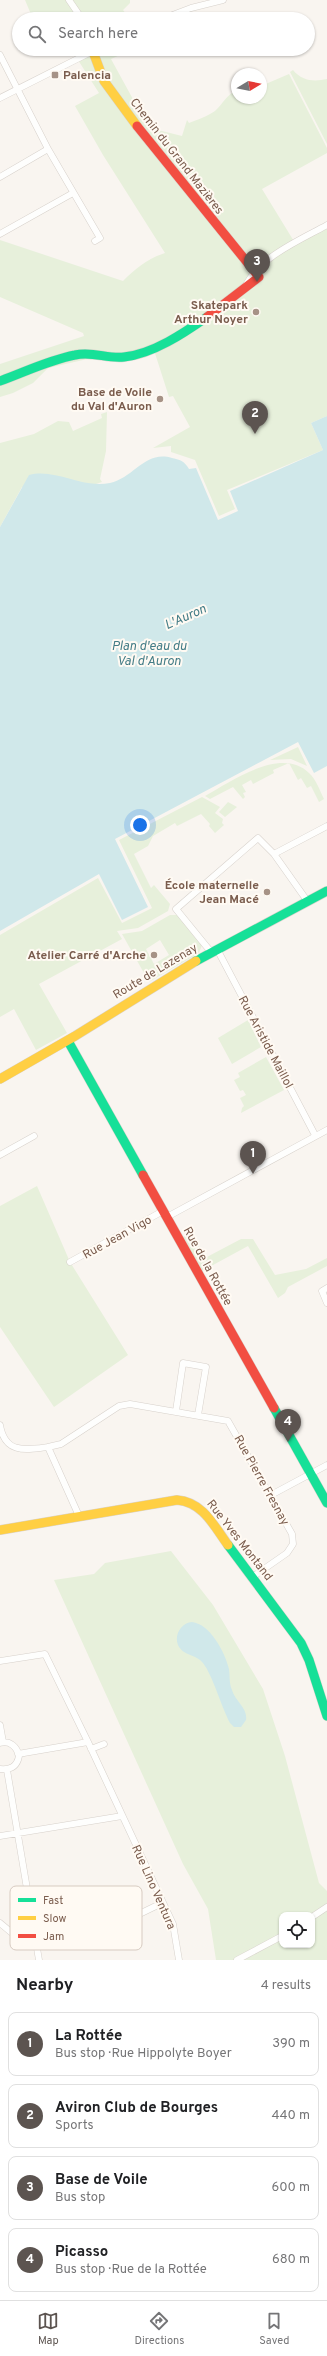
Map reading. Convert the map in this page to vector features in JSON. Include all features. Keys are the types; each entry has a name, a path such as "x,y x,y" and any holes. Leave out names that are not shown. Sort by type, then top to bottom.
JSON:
{"street":[{"path":"69,0 77,12"},
{"path":"180,12 222,0"},
{"path":"0,55 48,149 100,238 95,241"},
{"path":"0,98 81,56"},
{"name":"Chemin du Grand Mazières","path":"94,56 96,67 114,96 167,166 255,272"},
{"path":"0,176 48,149"},
{"path":"0,234 73,193"},
{"path":"0,381 76,354 91,352 118,357 134,354 187,329 221,307 259,277 255,272 271,258 327,225"},
{"path":"308,902 274,854 327,826"},
{"name":"Rue Aristide Maillol","path":"274,854 258,838 176,909 214,950 315,1135"},
{"name":"Route de Lazenay","path":"0,1079 68,1041 214,950 327,891"},
{"name":"Rue de la Rottée","path":"68,1041 327,1503"},
{"name":"Rue Jean Vigo","path":"70,1262 327,1130"},
{"path":"1,1153 34,1136"},
{"path":"327,1288 322,1291 327,1303"},
{"path":"176,1411 183,1363 206,1367 198,1415"},
{"name":"Rue Pierre Fresnay","path":"0,1425 7,1442 14,1448 24,1450 60,1444 119,1406 130,1404 228,1421 292,1534 292,1544 287,1553 254,1576"},
{"path":"48,1447 79,1516"},
{"path":"271,1496 327,1465"},
{"name":"Rue Yves Montand","path":"0,1530 184,1500 196,1504 204,1512 254,1576 301,1643 325,1702 327,1716"},
{"name":"Rue Lino Ventura","path":"0,1661 44,1654 88,1742 173,1924 179,1960"},
{"path":"0,1725 1,1743 15,1747 18,1754 15,1765 3,1769 18,1833 27,1886"},
{"path":"18,1754 88,1742"},
{"path":"91,1749 104,1744"},
{"path":"0,1836 122,1816"},
{"path":"142,1913 162,1903"},
{"path":"315,1915 327,1907"},
{"path":"0,1923 10,1931"},
{"path":"237,1960 279,1938"},
{"path":"37,1950 39,1960"}],"green space":[{"path":"25,0 130,0 130,3 123,10 125,12 30,12"},
{"path":"75,56 118,56 111,59 134,101 154,129 182,136 187,120 189,123 212,113 231,94 231,104 267,104 267,83 289,74 327,148 327,153 262,189 295,243 327,225 327,416 311,423 323,450 227,490 235,509 219,516 195,460 171,452 171,446 153,448 190,427 173,396 169,397 153,347 134,354 105,355 48,368 33,383 13,393 0,397 0,364 84,336 83,333 0,297 0,240 123,281 142,264 165,253 103,155 75,106 99,93"},
{"path":"293,70 308,80 327,79 327,144 290,72"},
{"path":"107,412 106,451 100,479 102,482 93,485 22,487 0,527 0,443 34,434 58,421 69,422 73,431 102,418 101,414"},
{"path":"298,747 307,766 291,759 270,760"},
{"path":"271,764 288,764 273,770 274,773 253,784 251,780 242,785 246,792 243,793 245,797 243,799 233,787 210,799 205,796 242,775 257,769"},
{"path":"290,764 298,766 309,773 316,782 324,799 319,802 311,786 307,788 301,778 298,780"},
{"path":"202,797 220,807 215,813 223,819 222,823 224,825 215,833 209,826 210,824 201,814 177,826 175,823 153,836 148,846 134,854 151,888 154,885 170,904 168,911 138,928 117,931 122,939 39,984 67,1033 36,1050 14,1009 0,1017 0,935 98,878 122,923 152,908 119,840"},
{"path":"228,802 237,807 225,817 219,812"},
{"path":"170,915 177,915 202,945 199,953 149,982 122,934 142,931","holes":["160,940 169,955 154,964 146,949"]},
{"path":"248,1020 261,1047 232,1064 218,1038"},
{"path":"266,1057 284,1090 241,1113 244,1106 240,1098 246,1095 243,1090 240,1091 234,1080 240,1077 238,1073"},
{"path":"37,1186 70,1262 128,1355 54,1407 0,1327 0,1206"},
{"path":"192,1233 205,1258 241,1239 253,1239 275,1275 306,1269 327,1258 327,1266 288,1287 285,1293 278,1298 248,1246 202,1271 183,1237"},
{"path":"171,1551 213,1605 263,1689 285,1756 319,1883 327,1891 327,1960 216,1960 208,1909 183,1864 54,1580 94,1574 105,1563"}],"water":[{"name":"Plan d'eau du Val d'Auron","path":"327,416 327,766 314,773 298,742 115,839 148,907 122,920 99,874 0,931 0,527 29,475 49,474 100,484 118,480 154,458 163,457 180,460 189,469 196,468 218,520 238,511 230,491 323,450 311,423"},
{"path":"192,1622 199,1624 211,1633 224,1655 229,1669 231,1687 246,1716 246,1720 241,1727 234,1727 230,1723 210,1675 203,1663 180,1649 178,1645 177,1637 179,1630 188,1623"}],"traffic: fast":[{"path":"0,381 46,363 75,355 88,354 124,357 146,352 168,342 207,317"},
{"path":"196,961 327,891"},
{"path":"68,1041 143,1175"},
{"path":"274,1408 327,1503"},
{"path":"228,1545 301,1643 309,1660 327,1716"}],"traffic: slow":[{"path":"95,56 104,81 137,126"},
{"path":"0,1079 75,1036 196,961"},
{"path":"0,1530 177,1500 194,1505 201,1510 213,1523 228,1545"}],"traffic: jam":[{"path":"137,126 259,277 207,317"},
{"path":"143,1175 274,1408"}],"place":[{"name":"Palencia","path":"55,75"},
{"name":"Base de Voile","path":"257,282"},
{"name":"Skatepark Arthur Noyer","path":"256,312"},
{"name":"Base de Voile du Val d'Auron","path":"160,399"},
{"name":"Aviron Club de Bourges","path":"255,434"},
{"name":"École maternelle Jean Macé","path":"267,892"},
{"name":"Atelier Carré d'Arche","path":"154,955"},
{"name":"La Rottée","path":"253,1174"},
{"name":"Picasso","path":"288,1442"}],"water label":[{"name":"L'Auron","path":"185,616"}]}
